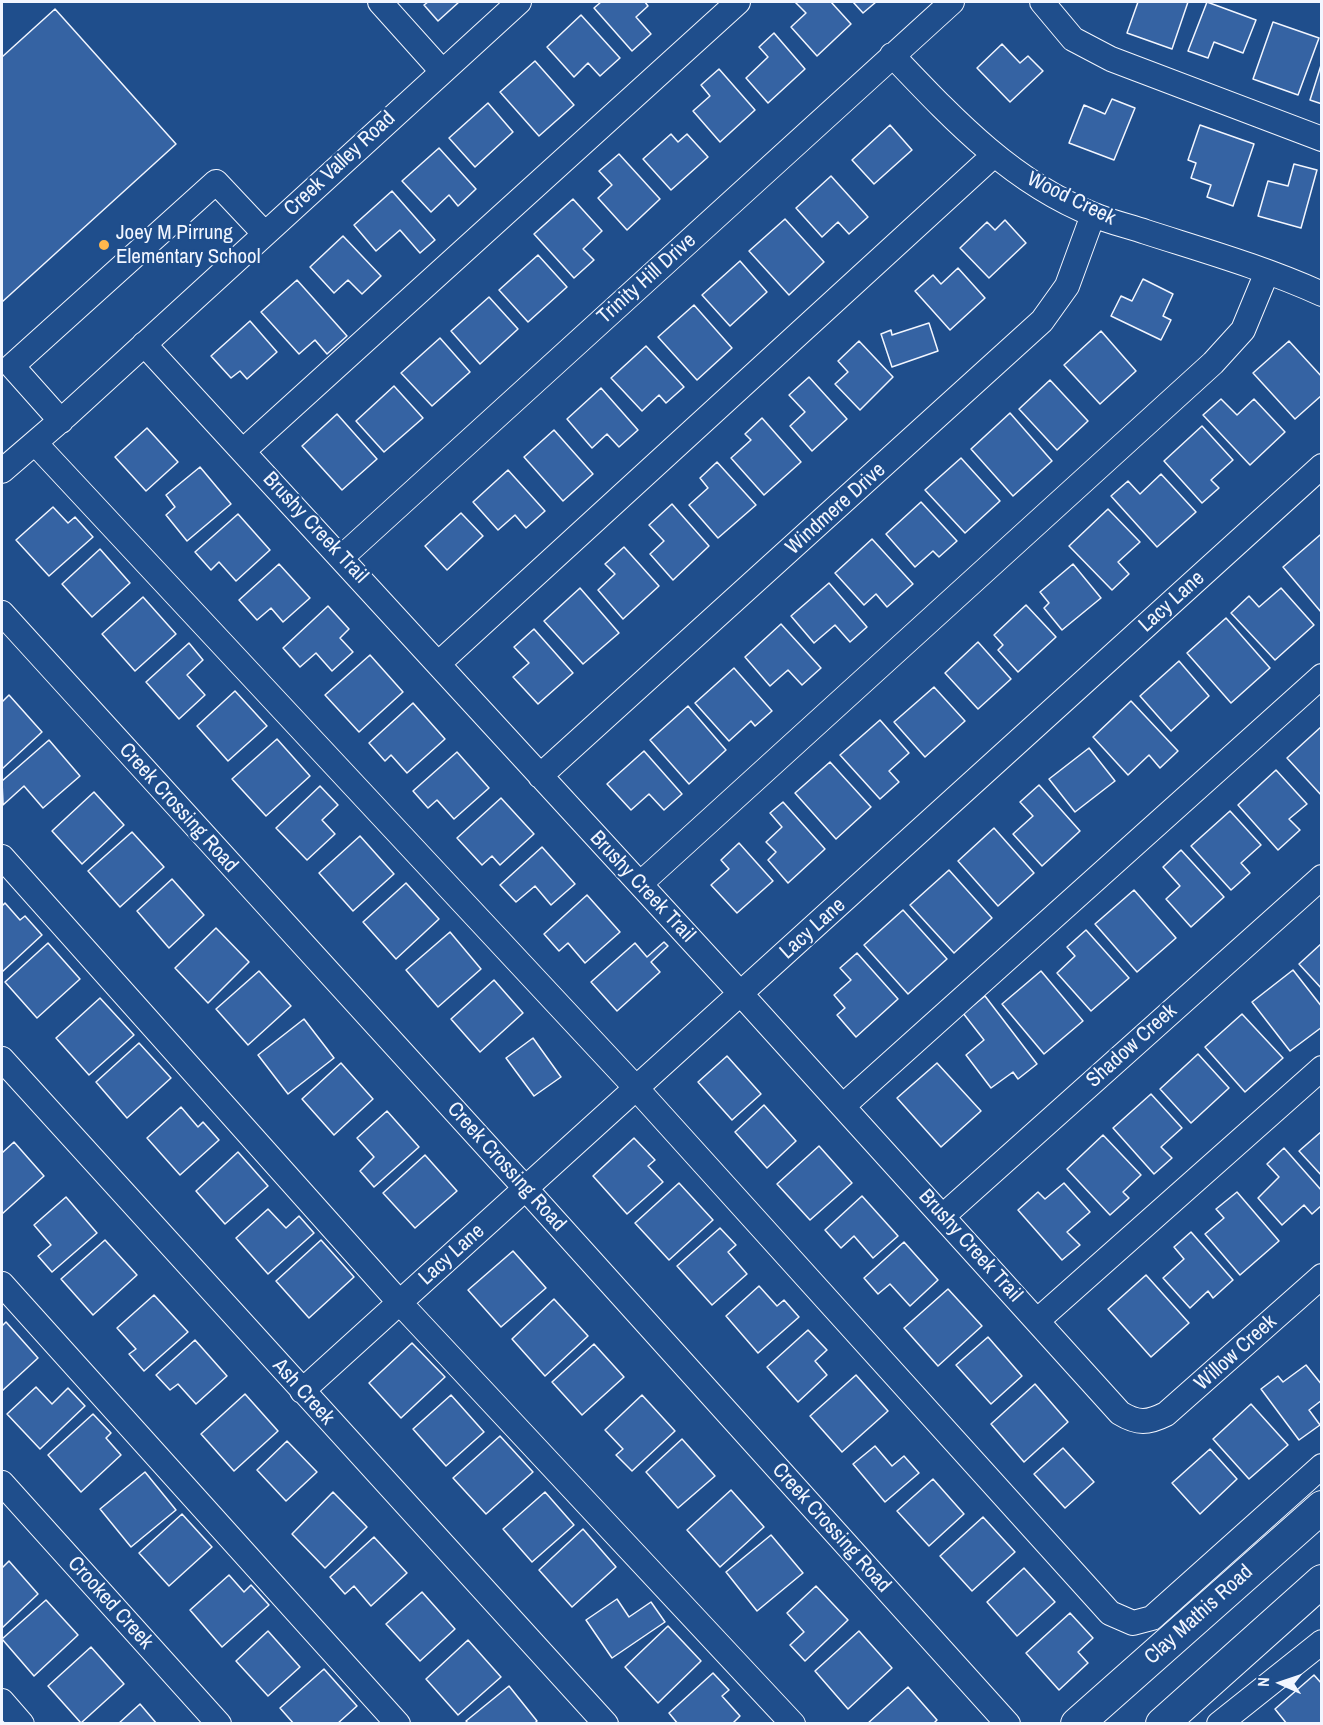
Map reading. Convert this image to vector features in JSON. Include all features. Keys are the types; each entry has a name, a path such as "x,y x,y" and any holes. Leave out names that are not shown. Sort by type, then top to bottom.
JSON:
{"main road":[{"name":"Clay Mathis Road","path":"1077,1724 1322,1507"},
{"path":"1162,1724 1322,1581"}],"street":[{"path":"380,2 441,70"},
{"name":"Creek Valley Road","path":"2,471 61,421 441,70 519,2"},
{"path":"243,450 738,2"},
{"name":"Trinity Hill Drive","path":"342,557 952,2"},
{"path":"1042,2 1073,39 1112,59 1322,139"},
{"name":"Wood Creek","path":"892,56 948,113 994,155 1026,180 1093,215 1288,279 1322,294"},
{"path":"438,664 994,155"},
{"path":"61,421 12,366 216,182 264,233"},
{"name":"Windmere Drive","path":"540,776 1042,321 1067,286 1093,215"},
{"path":"640,884 1213,363 1243,330 1267,272"},
{"name":"Brushy Creek Trail","path":"144,344 741,994 1120,1413 1130,1419 1145,1422"},
{"path":"34,443 637,1089 1110,1612 1133,1623 1152,1618 1322,1466"},
{"name":"Lacy Lane","path":"302,1391 1322,466"},
{"name":"Creek Crossing Road","path":"2,613 526,1189 1008,1724"},
{"path":"843,1106 1322,676"},
{"path":"2,857 399,1303 793,1724"},
{"name":"Shadow Creek","path":"943,1216 1322,877"},
{"name":"Ash Creek","path":"2,1059 606,1724"},
{"path":"1037,1321 1322,1068"},
{"name":"Willow Creek","path":"1145,1422 1153,1421 1166,1414 1181,1402 1322,1276"},
{"path":"2,1284 398,1724"},
{"name":"Crooked Creek","path":"2,1483 219,1724"},
{"path":"1219,1724 1322,1642"},
{"path":"2,1701 22,1724"}],"building":[{"path":"428,2 459,2 438,21 424,5"},
{"path":"601,2 645,2 648,6 636,17 651,34 632,51 594,8"},
{"path":"795,2 831,2 851,24 817,56 791,27 806,13"},
{"path":"853,2 876,2 863,13"},
{"path":"1138,2 1188,2 1172,49 1127,33"},
{"path":"1207,2 1256,20 1243,53 1214,42 1208,58 1188,51"},
{"path":"55,9 176,144 2,302 2,57"},
{"path":"581,15 620,58 600,76 588,63 574,77 547,47"},
{"path":"1273,22 1319,38 1298,95 1253,79"},
{"path":"774,33 805,69 768,103 746,78 768,57 759,47"},
{"path":"1002,44 1020,63 1028,56 1043,71 1010,102 977,68"},
{"path":"535,61 574,105 539,136 500,92"},
{"path":"1322,62 1322,104 1310,100"},
{"path":"719,69 755,110 720,142 693,111 710,96 701,85"},
{"path":"1112,99 1135,108 1114,160 1069,143 1084,105 1105,114"},
{"path":"488,103 513,132 475,167 449,138"},
{"path":"890,125 912,150 874,184 852,160"},
{"path":"1200,125 1254,144 1233,206 1207,197 1211,185 1191,178 1196,163 1188,160"},
{"path":"671,134 678,142 687,134 708,157 671,190 643,159"},
{"path":"439,148 476,189 458,206 449,195 431,212 402,181"},
{"path":"619,154 660,199 627,230 598,198 612,185 599,171"},
{"path":"1294,164 1317,170 1301,228 1258,216 1268,181 1288,186"},
{"path":"831,176 868,217 849,234 838,222 822,237 796,208"},
{"path":"392,191 435,240 420,253 400,230 376,251 354,225"},
{"path":"573,199 602,231 583,249 594,260 574,278 534,234"},
{"path":"785,219 824,262 789,295 749,251"},
{"path":"1005,220 1026,243 989,278 960,248 987,222 995,230"},
{"path":"343,236 381,276 362,294 348,280 334,293 310,267"},
{"path":"538,255 567,287 528,322 499,290"},
{"path":"740,261 767,292 730,326 702,295"},
{"path":"958,268 985,298 950,330 915,291 933,275 941,284"},
{"path":"1143,279 1173,294 1163,316 1171,320 1161,340 1111,316 1121,296 1132,301"},
{"path":"297,280 347,336 327,354 315,340 299,354 261,312"},
{"path":"489,297 518,329 480,364 451,331"},
{"path":"694,305 732,348 697,380 658,337"},
{"path":"250,321 277,352 247,379 240,371 231,378 211,356"},
{"path":"929,323 938,351 892,367 881,334 891,330 892,335"},
{"path":"1101,331 1136,371 1100,404 1064,365"},
{"path":"440,338 470,372 432,406 401,373"},
{"path":"859,341 893,377 860,410 835,384 848,372 838,361"},
{"path":"1289,341 1322,377 1322,395 1295,419 1253,373"},
{"path":"646,346 684,387 666,403 659,395 642,411 611,378"},
{"path":"809,377 847,419 812,451 790,426 805,412 789,395"},
{"path":"1050,380 1088,421 1057,450 1019,409"},
{"path":"394,386 423,418 384,452 356,421"},
{"path":"601,388 638,430 619,447 607,434 592,448 567,419"},
{"path":"1221,399 1237,415 1254,399 1285,432 1250,465 1203,415"},
{"path":"1010,413 1052,461 1013,496 971,449"},
{"path":"337,414 377,459 342,490 302,446"},
{"path":"762,418 801,462 764,495 731,458 751,440 745,434"},
{"path":"1202,426 1233,460 1211,480 1219,488 1202,503 1164,461"},
{"path":"147,428 178,462 146,491 115,457"},
{"path":"554,430 593,474 563,501 524,457"},
{"path":"961,458 1000,501 965,533 925,490"},
{"path":"717,462 756,505 718,538 689,505 708,488 700,478"},
{"path":"200,467 231,504 187,541 166,515 175,507 166,495"},
{"path":"508,470 545,511 526,528 515,515 498,530 473,502"},
{"path":"1161,474 1196,512 1157,547 1111,496 1128,481 1140,494"},
{"path":"921,502 957,541 939,557 933,551 915,567 886,534"},
{"path":"672,504 709,546 673,580 650,554 664,541 649,525"},
{"path":"53,507 68,523 75,517 93,537 49,576 16,540"},
{"path":"1108,509 1140,542 1118,562 1129,574 1112,590 1069,546"},
{"path":"461,513 483,536 447,570 425,546"},
{"path":"238,514 270,550 236,581 219,562 211,570 195,552"},
{"path":"1320,535 1322,537 1321,612 1283,567"},
{"path":"872,539 913,584 887,607 876,594 864,605 835,573"},
{"path":"624,547 659,586 623,619 598,590 615,574 605,564"},
{"path":"100,549 130,583 92,617 62,584"},
{"path":"279,564 310,598 283,622 271,608 257,620 239,600"},
{"path":"1073,564 1101,598 1062,630 1044,608 1049,603 1040,592"},
{"path":"829,583 867,627 850,642 835,625 814,643 791,616"},
{"path":"580,588 619,633 583,664 544,621"},
{"path":"1281,588 1314,625 1275,660 1231,613 1249,596 1259,607"},
{"path":"143,597 176,634 135,671 102,634"},
{"path":"1026,605 1056,637 1018,672 998,650 1003,645 994,635"},
{"path":"328,606 349,629 340,638 353,652 332,671 316,653 300,667 283,648"},
{"path":"1226,618 1270,668 1231,703 1187,653"},
{"path":"781,624 821,668 802,685 788,670 770,686 745,657"},
{"path":"534,629 573,673 538,704 513,677 529,663 514,647"},
{"path":"978,642 1011,679 978,709 945,673"},
{"path":"189,643 203,660 187,675 205,695 179,719 146,682"},
{"path":"370,655 403,692 359,732 325,695"},
{"path":"1179,661 1209,696 1171,731 1140,696"},
{"path":"734,668 772,711 755,726 751,721 729,741 695,703"},
{"path":"934,687 965,721 925,757 894,722"},
{"path":"235,691 267,726 228,761 197,726"},
{"path":"9,695 42,732 2,769 2,702"},
{"path":"1131,701 1178,751 1160,768 1149,755 1128,775 1093,737"},
{"path":"413,703 445,739 407,773 391,755 385,761 369,743"},
{"path":"688,706 726,750 689,784 650,740"},
{"path":"880,720 909,753 889,771 899,782 880,799 840,755"},
{"path":"1322,726 1322,796 1287,758"},
{"path":"277,739 310,776 266,816 232,779"},
{"path":"49,740 80,776 43,808 24,786 3,805 2,781"},
{"path":"1089,748 1115,781 1075,812 1049,779"},
{"path":"644,751 682,794 664,810 649,794 631,810 607,784"},
{"path":"457,752 489,788 454,819 437,800 428,808 413,791"},
{"path":"830,762 871,807 836,839 795,793"},
{"path":"1276,770 1307,804 1289,819 1300,830 1278,850 1238,805"},
{"path":"1039,785 1080,831 1042,866 1013,834 1033,816 1020,802"},
{"path":"320,786 338,805 322,820 335,834 307,860 276,828"},
{"path":"94,792 124,825 82,864 52,831"},
{"path":"501,798 534,834 500,865 492,856 482,865 457,838"},
{"path":"783,802 825,849 788,883 768,860 776,852 766,842 782,827 770,813"},
{"path":"1230,811 1261,845 1241,863 1250,873 1231,890 1191,846"},
{"path":"994,828 1034,873 998,906 958,861"},
{"path":"132,832 164,867 120,907 88,871"},
{"path":"360,836 394,874 353,911 319,873"},
{"path":"739,843 773,881 737,913 711,885 729,869 721,860"},
{"path":"542,847 575,884 551,905 535,886 516,902 500,885"},
{"path":"1181,850 1224,897 1191,927 1166,899 1180,886 1163,867"},
{"path":"949,870 992,918 954,953 910,905"},
{"path":"172,879 204,915 169,948 137,911"},
{"path":"406,883 439,919 396,959 363,922"},
{"path":"1134,890 1176,938 1137,972 1095,924"},
{"path":"587,895 620,932 585,963 568,943 559,951 544,934"},
{"path":"5,903 20,920 25,916 42,935 2,972 2,906"},
{"path":"903,910 947,959 908,994 864,945"},
{"path":"216,928 249,962 208,1003 175,968"},
{"path":"1086,930 1129,978 1091,1011 1057,973 1075,956 1067,947"},
{"path":"450,932 481,969 438,1007 406,970"},
{"path":"664,942 668,946 651,962 660,972 617,1011 591,982 635,943 647,957"},
{"path":"48,943 80,979 37,1018 5,982"},
{"path":"1322,943 1322,989 1299,964"},
{"path":"857,953 898,999 856,1037 837,1015 845,1008 834,995 851,980 840,968"},
{"path":"1293,970 1322,1007 1322,1027 1290,1051 1252,1002"},
{"path":"259,971 291,1006 248,1045 216,1009"},
{"path":"1041,971 1083,1021 1044,1054 1002,1004"},
{"path":"494,980 523,1013 480,1052 451,1019"},
{"path":"985,996 1037,1064 1018,1079 1013,1072 991,1088 966,1055 984,1040 963,1013"},
{"path":"100,998 134,1035 89,1075 56,1038"},
{"path":"1242,1014 1283,1058 1245,1092 1205,1047"},
{"path":"304,1019 334,1058 288,1094 258,1055"},
{"path":"533,1038 561,1077 534,1096 506,1058"},
{"path":"139,1043 171,1078 127,1118 96,1082"},
{"path":"1198,1054 1229,1088 1191,1123 1160,1089"},
{"path":"727,1056 761,1094 732,1120 698,1082"},
{"path":"341,1063 373,1099 334,1135 302,1099"},
{"path":"937,1063 981,1111 941,1147 897,1098"},
{"path":"1151,1094 1182,1128 1161,1147 1172,1158 1154,1174 1113,1128"},
{"path":"764,1105 796,1141 767,1168 735,1132"},
{"path":"181,1107 198,1127 203,1122 219,1140 180,1175 147,1138"},
{"path":"387,1111 419,1147 374,1187 360,1171 374,1157 357,1138"},
{"path":"1322,1131 1322,1176 1299,1151"},
{"path":"1103,1135 1141,1175 1123,1192 1129,1198 1110,1215 1067,1169"},
{"path":"634,1138 655,1160 648,1166 663,1182 627,1214 593,1176"},
{"path":"14,1142 44,1176 2,1214 2,1153"},
{"path":"819,1146 852,1183 810,1220 777,1184"},
{"path":"1284,1148 1322,1191 1322,1205 1312,1214 1304,1205 1282,1225 1258,1198 1279,1177 1267,1164"},
{"path":"238,1152 268,1186 225,1224 196,1191"},
{"path":"425,1155 457,1191 415,1228 383,1193"},
{"path":"679,1183 713,1220 669,1260 635,1223"},
{"path":"1064,1183 1090,1212 1067,1232 1080,1245 1062,1260 1018,1210 1038,1192 1045,1199"},
{"path":"1237,1192 1279,1241 1240,1275 1205,1234 1224,1218 1216,1209"},
{"path":"862,1196 898,1236 873,1258 854,1236 841,1248 825,1230"},
{"path":"66,1197 97,1233 52,1272 38,1256 51,1245 34,1225"},
{"path":"268,1209 286,1228 299,1216 314,1233 268,1274 236,1238"},
{"path":"720,1228 736,1245 728,1252 747,1274 712,1305 677,1266"},
{"path":"1191,1232 1233,1280 1213,1298 1208,1291 1190,1308 1163,1278 1184,1259 1174,1247"},
{"path":"105,1240 137,1275 93,1315 61,1279"},
{"path":"321,1240 354,1277 309,1318 276,1281"},
{"path":"904,1242 938,1280 910,1306 890,1284 878,1294 864,1278"},
{"path":"513,1251 546,1288 501,1327 468,1290"},
{"path":"1146,1275 1189,1323 1151,1357 1108,1309"},
{"path":"759,1286 777,1306 784,1300 799,1317 758,1353 726,1316"},
{"path":"948,1289 982,1326 938,1366 904,1328"},
{"path":"154,1295 188,1332 144,1371 129,1354 136,1349 117,1328"},
{"path":"554,1299 588,1336 545,1376 512,1339"},
{"path":"6,1322 38,1358 2,1391 2,1326"},
{"path":"808,1330 827,1350 815,1361 827,1375 798,1402 767,1367"},
{"path":"988,1337 1022,1376 991,1404 956,1365"},
{"path":"195,1340 227,1376 196,1404 178,1384 170,1390 156,1375"},
{"path":"412,1343 445,1377 401,1418 369,1383"},
{"path":"594,1344 624,1377 582,1415 552,1382"},
{"path":"1306,1365 1322,1385 1322,1400 1309,1410 1320,1425 1299,1440 1261,1389 1278,1376 1283,1382"},
{"path":"856,1375 888,1411 842,1452 810,1416"},
{"path":"1035,1384 1068,1422 1024,1462 991,1424"},
{"path":"36,1387 52,1404 68,1388 85,1406 40,1449 7,1414"},
{"path":"245,1394 278,1431 234,1471 201,1434"},
{"path":"451,1395 484,1432 446,1466 413,1429"},
{"path":"642,1395 675,1431 632,1471 616,1455 623,1449 605,1430"},
{"path":"1251,1404 1288,1445 1249,1479 1213,1439"},
{"path":"93,1414 111,1433 106,1438 121,1455 81,1492 48,1455"},
{"path":"500,1436 533,1472 486,1514 453,1478"},
{"path":"682,1439 715,1476 678,1508 646,1472"},
{"path":"287,1441 317,1472 286,1501 257,1470"},
{"path":"875,1446 892,1466 904,1456 919,1473 885,1502 853,1464"},
{"path":"1063,1448 1094,1482 1065,1508 1034,1474"},
{"path":"1210,1449 1237,1479 1200,1514 1172,1483"},
{"path":"145,1472 176,1510 131,1547 100,1509"},
{"path":"933,1479 964,1514 929,1546 897,1511"},
{"path":"731,1490 764,1527 720,1567 687,1530"},
{"path":"333,1492 367,1527 325,1568 292,1534"},
{"path":"545,1492 574,1525 532,1562 503,1529"},
{"path":"182,1514 212,1547 169,1586 139,1553"},
{"path":"983,1517 1015,1552 972,1591 940,1556"},
{"path":"583,1529 616,1567 572,1607 539,1570"},
{"path":"771,1535 803,1573 757,1611 726,1572"},
{"path":"374,1537 407,1573 371,1606 354,1586 345,1594 330,1577"},
{"path":"9,1561 38,1594 2,1628 2,1568"},
{"path":"1024,1568 1055,1602 1017,1636 987,1602"},
{"path":"229,1575 244,1592 251,1585 269,1605 222,1647 190,1610"},
{"path":"816,1586 848,1620 805,1661 790,1645 804,1632 787,1613"},
{"path":"422,1592 455,1629 420,1661 386,1624"},
{"path":"617,1599 629,1617 651,1602 665,1622 612,1658 586,1620"},
{"path":"46,1600 78,1635 34,1676 2,1639"},
{"path":"1070,1613 1093,1638 1078,1652 1088,1663 1059,1690 1026,1653"},
{"path":"668,1626 701,1661 658,1703 625,1667"},
{"path":"268,1631 300,1667 268,1696 236,1661"},
{"path":"859,1631 892,1668 848,1709 815,1671"},
{"path":"468,1640 501,1677 458,1715 426,1679"},
{"path":"91,1647 124,1684 81,1723 48,1686"},
{"path":"324,1669 357,1706 337,1724 294,1724 280,1708"},
{"path":"713,1673 729,1690 722,1696 740,1716 732,1724 678,1724 669,1713"},
{"path":"1314,1675 1322,1684 1322,1724 1287,1724 1275,1709"},
{"path":"509,1686 537,1721 534,1724 469,1724 466,1721"},
{"path":"908,1687 937,1720 933,1724 867,1724"},
{"path":"140,1704 157,1724 118,1724"}],"place":[{"name":"Joey M Pirrung Elementary School","path":"104,245"}]}
